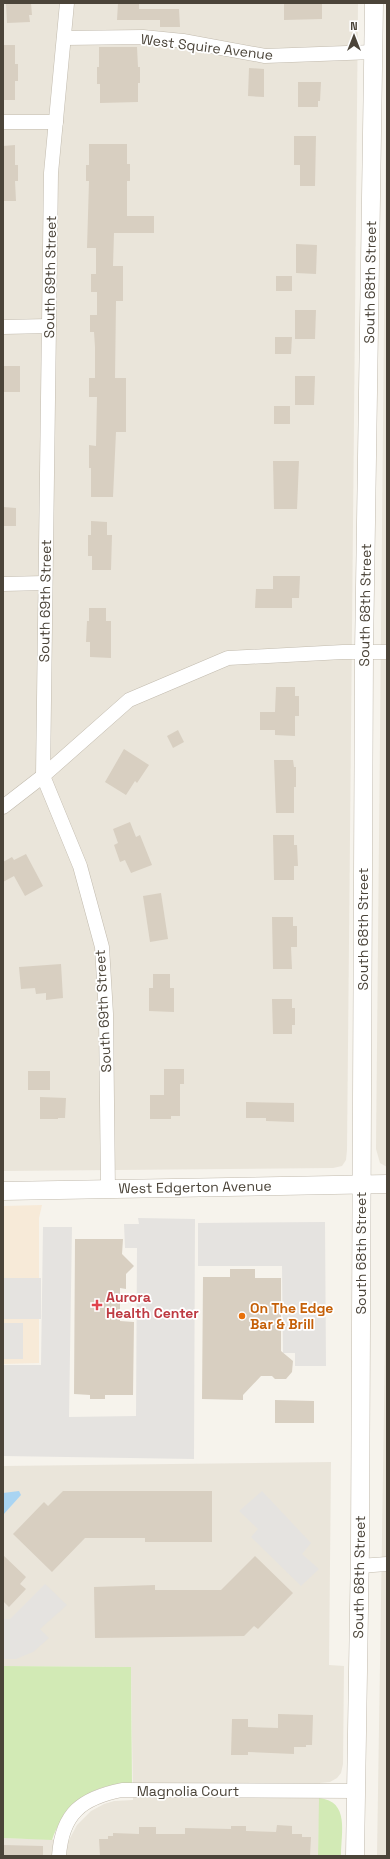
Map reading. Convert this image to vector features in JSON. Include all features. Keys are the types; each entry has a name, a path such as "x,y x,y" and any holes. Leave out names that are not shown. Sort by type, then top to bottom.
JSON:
{"street":[{"name":"South 69th Street","path":"67,3 51,173 43,776 80,866 102,947 106,1014 108,1189"},
{"name":"South 68th Street","path":"355,1856 362,1185 364,652 374,3"},
{"name":"West Squire Avenue","path":"64,38 143,37 183,41 265,56 374,52"},
{"path":"3,122 56,122"},
{"path":"3,327 49,326"},
{"path":"3,584 45,583"},
{"path":"3,807 43,776 129,700 228,658 387,652"},
{"name":"West Edgerton Avenue","path":"3,1191 387,1184"},
{"path":"359,1566 387,1564"},
{"name":"Magnolia Court","path":"59,1856 63,1831 72,1815 84,1803 101,1795 122,1790 356,1791"}],"shaded area":[{"path":"3,3 358,3 347,1150 346,1160 342,1166 333,1168 3,1171"},
{"path":"387,12 387,1167 380,1163 376,1149"},
{"path":"42,1205 39,1218 39,1363 3,1364 3,1206"},
{"path":"387,1215 387,1856 377,1856"},
{"path":"138,1218 195,1219 194,1459 3,1456 3,1365 41,1365 43,1227 72,1227 69,1417 136,1416 137,1248 125,1248 124,1224 139,1224"},
{"path":"325,1222 326,1366 295,1366 295,1353 283,1353 282,1266 198,1266 198,1223"},
{"path":"3,1278 41,1278 41,1319 3,1319"},
{"path":"3,1323 23,1323 23,1359 3,1359"},
{"path":"331,1462 329,1665 344,1666 343,1764 341,1773 337,1778 330,1782 320,1783 318,1856 3,1856 3,1838 69,1840 77,1825 91,1811 104,1804 114,1801 133,1800 131,1667 3,1666 3,1466"},
{"path":"262,1491 311,1543 302,1554 319,1569 301,1586 251,1537 258,1529 239,1511"},
{"path":"45,1584 67,1605 40,1629 49,1638 33,1652 16,1659 3,1659 3,1619 10,1619"}],"green space":[{"path":"3,1666 131,1667 132,1784 104,1787 87,1795 72,1807 60,1823 52,1840 3,1838"},
{"path":"319,1798 329,1800 336,1805 340,1812 342,1820 341,1856 318,1856"}],"water":[{"path":"19,1491 21,1495 3,1515 3,1493"}],"building":[{"path":"6,3 31,3 32,15 29,15 30,22 7,23"},
{"path":"118,3 139,3 139,9 179,9 180,27 160,27 160,20 117,20"},
{"path":"284,3 322,3 322,19 284,20"},
{"path":"3,45 15,45 15,64 18,64 18,81 15,81 15,100 3,100"},
{"path":"99,47 137,47 138,67 140,67 138,102 100,103 100,84 97,84"},
{"path":"249,68 264,69 264,97 248,96"},
{"path":"298,82 321,82 320,101 318,101 318,107 298,107"},
{"path":"294,136 316,136 315,186 300,186 300,165 294,165"},
{"path":"89,144 127,144 127,164 130,164 130,181 127,181 127,216 154,216 154,233 114,233 113,266 123,266 123,301 116,301 115,378 126,378 126,432 116,432 113,497 91,497 91,468 89,468 89,445 96,446 97,397 89,397 89,378 95,378 94,332 90,332 90,315 97,315 97,292 91,292 91,274 96,274 96,248 87,248 89,181 86,181 86,165 89,165"},
{"path":"15,145 15,165 18,165 18,181 15,181 16,201 3,201 3,146"},
{"path":"296,244 317,245 316,274 296,273"},
{"path":"276,276 292,276 292,291 276,291"},
{"path":"295,310 316,310 315,339 295,339"},
{"path":"275,337 292,337 291,354 275,354"},
{"path":"3,366 20,366 20,392 3,392"},
{"path":"295,376 315,376 314,405 295,405"},
{"path":"274,406 290,406 290,424 274,424"},
{"path":"273,461 299,461 297,509 274,509"},
{"path":"3,507 16,508 16,526 3,526"},
{"path":"91,521 107,522 107,535 112,535 111,570 92,570 92,556 88,556 88,535 91,535"},
{"path":"273,576 300,576 299,598 292,598 292,608 255,608 256,589 273,589"},
{"path":"89,608 106,608 106,621 111,621 111,658 90,657 90,642 86,642"},
{"path":"276,687 295,687 295,696 299,696 299,716 295,716 295,736 275,735 275,730 260,730 260,712 275,712"},
{"path":"178,730 184,742 173,748 167,736"},
{"path":"124,749 149,765 137,783 135,781 126,795 105,782"},
{"path":"274,760 293,760 294,767 296,767 294,813 276,813"},
{"path":"130,822 136,837 140,835 152,865 131,873 125,860 120,862 114,845 118,843 113,829"},
{"path":"273,835 294,835 294,845 297,845 298,866 294,866 294,880 274,880"},
{"path":"26,854 43,886 25,896 14,876 3,882 3,862 12,857 14,860"},
{"path":"161,893 168,939 150,942 143,896"},
{"path":"272,917 293,917 293,926 297,926 297,947 291,947 292,969 273,969"},
{"path":"61,964 63,998 46,1000 46,993 36,994 35,988 21,989 19,967"},
{"path":"153,974 170,974 170,988 174,988 174,1012 149,1011 149,988 153,988"},
{"path":"272,999 292,999 292,1008 295,1008 295,1025 292,1025 292,1034 273,1034"},
{"path":"164,1069 184,1069 184,1084 180,1084 180,1116 171,1116 171,1119 150,1119 150,1095 164,1095"},
{"path":"28,1071 50,1071 50,1090 28,1090"},
{"path":"40,1097 66,1098 65,1118 40,1119"},
{"path":"246,1102 294,1103 294,1122 266,1121 266,1118 246,1118"},
{"name":"Aurora Health Center","path":"75,1239 123,1239 122,1254 134,1266 126,1274 126,1289 120,1288 120,1321 134,1322 133,1395 105,1395 105,1399 90,1399 90,1395 74,1394"},
{"name":"On The Edge Bar & Brill","path":"230,1269 255,1269 255,1278 281,1278 281,1351 293,1361 292,1372 286,1379 275,1379 272,1376 261,1376 243,1395 243,1400 202,1399 203,1277 230,1277"},
{"path":"275,1400 314,1401 314,1423 275,1423"},
{"path":"63,1491 212,1491 212,1542 145,1542 145,1538 85,1538 52,1572 13,1534 44,1502 48,1506"},
{"path":"3,1555 26,1577 20,1584 26,1589 9,1607 3,1601"},
{"path":"255,1556 293,1593 258,1629 254,1626 244,1636 95,1638 94,1587 155,1585 155,1590 221,1590"},
{"path":"278,1714 313,1715 312,1745 306,1745 306,1747 294,1747 294,1754 248,1752 248,1755 231,1755 232,1719 248,1719 248,1727 278,1728"},
{"path":"277,1825 292,1826 292,1834 302,1834 302,1837 311,1837 310,1856 100,1856 99,1839 108,1839 108,1836 113,1836 113,1833 139,1834 139,1827 156,1827 156,1834 185,1834 185,1828 231,1829 231,1826 246,1826 246,1831 276,1832"},
{"path":"3,1845 43,1846 43,1856 3,1856"}],"place":[{"name":"Aurora Health Center","path":"97,1305"},
{"name":"On The Edge Bar & Brill","path":"242,1316"}]}
